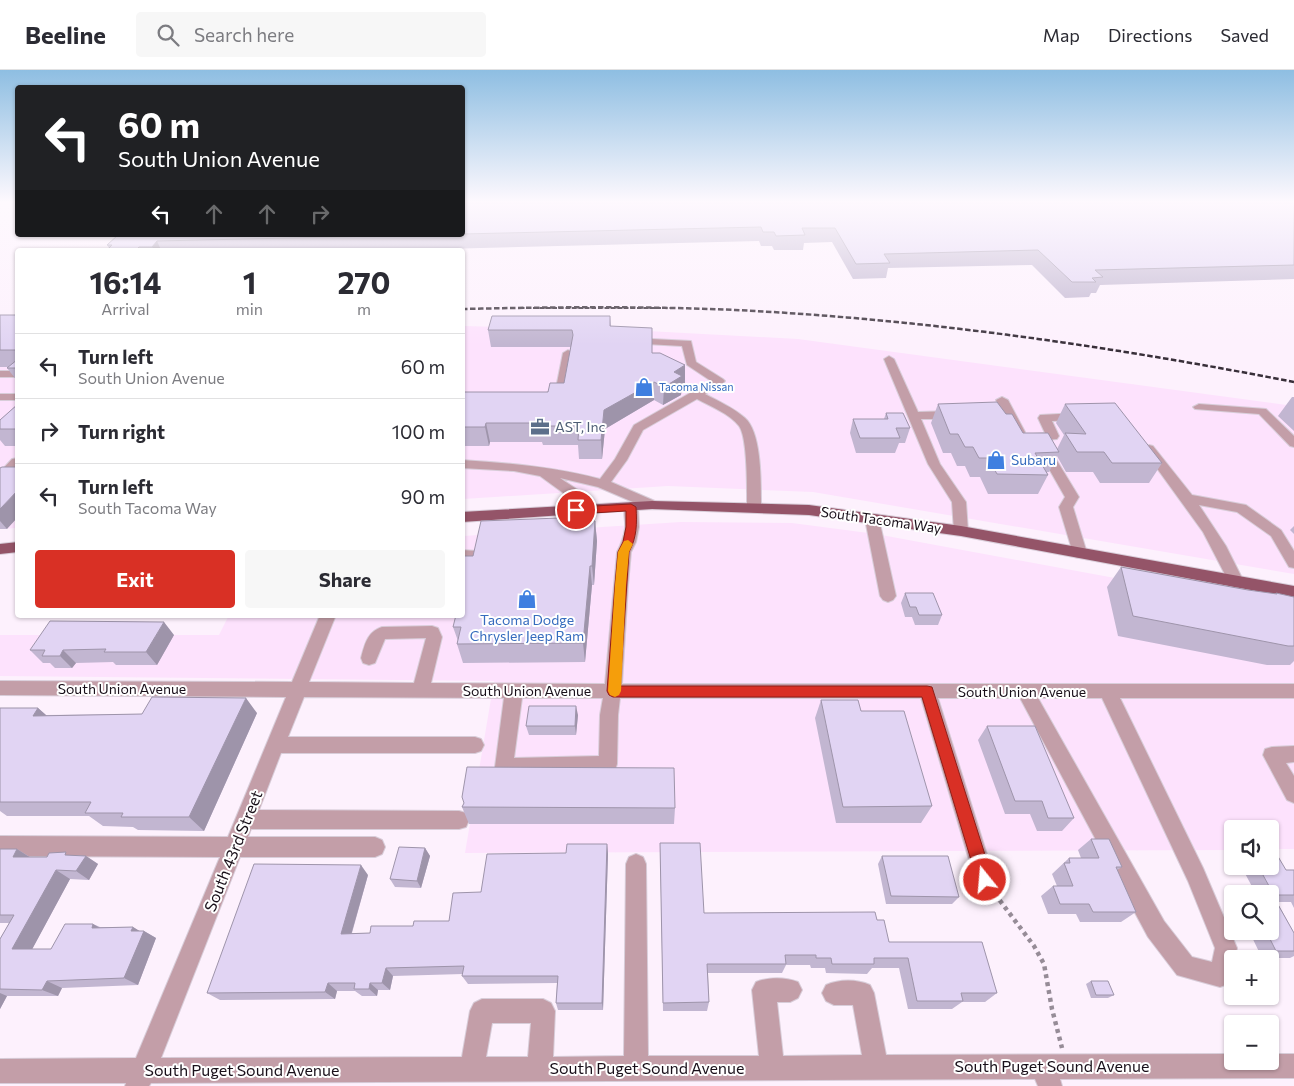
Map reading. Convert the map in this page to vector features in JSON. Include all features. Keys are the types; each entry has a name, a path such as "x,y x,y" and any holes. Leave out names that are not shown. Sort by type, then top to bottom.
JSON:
{"main road":[{"name":"South Tacoma Way","path":"465,517 652,505 809,510 960,531 1294,592"},
{"path":"0,549 15,548"}],"street":[{"path":"603,484 621,460 638,428 719,381 691,363 687,343 628,340"},
{"path":"534,396 543,396 561,390 568,353"},
{"path":"889,359 934,464 959,502 960,531"},
{"path":"0,374 15,374"},
{"path":"696,393 740,420 747,428 754,474 754,507"},
{"path":"0,397 15,397"},
{"path":"1002,400 1005,415 1021,436 1053,436 1044,418 1093,417"},
{"path":"1199,407 1262,412 1294,443"},
{"path":"914,416 962,415"},
{"path":"1037,437 1072,497 1066,507 1080,553"},
{"path":"1149,448 1188,499 1226,556 1236,582"},
{"path":"0,462 15,462"},
{"path":"0,480 15,464"},
{"path":"465,464 514,467 544,473 570,475 603,484 652,505"},
{"path":"544,473 582,500 591,509"},
{"path":"1188,499 1241,508 1276,533 1294,563"},
{"path":"514,691 504,767 608,764 609,715 613,691 620,585 624,552 629,542 632,527 631,507"},
{"path":"872,518 888,596"},
{"name":"South 43rd Street","path":"140,1078 327,618"},
{"path":"369,658 376,637 382,633 432,632 434,637 422,690"},
{"name":"South Union Avenue","path":"0,688 514,691 1294,691"},
{"path":"927,691 985,880"},
{"path":"1026,692 1156,929 1185,967 1220,976 1226,948 1196,875 1108,692"},
{"path":"276,745 475,745"},
{"path":"1294,754 1272,754 1294,794"},
{"path":"246,819 459,820"},
{"path":"0,846 235,845 374,847"},
{"path":"636,864 636,1068"},
{"path":"772,1068 764,990 790,990"},
{"path":"834,993 862,993 876,1067"},
{"path":"472,1069 482,1011 543,1011 540,1069"},
{"name":"South Puget Sound Avenue","path":"0,1071 140,1078 472,1069 876,1067 1053,1073 1294,1066"}],"path":[{"path":"985,880 1034,946 1044,964 1052,1009 1053,1073"}],"shaded area":[{"path":"465,326 647,331 798,339 1294,406 1294,574 813,492 668,486 465,499"},
{"path":"15,327 15,528 0,529 0,328"},
{"path":"681,522 792,523 876,534 1294,611 1294,849 1279,849 1279,820 1224,820 1224,850 465,853 494,681 0,676 0,635 219,635 228,618 465,618 465,536"}],"building":[{"path":"848,250 1022,250 884,254 890,263 856,264"},
{"path":"1038,250 1294,250 1294,265 1095,270 1103,277 1092,278 1096,282 1072,282"},
{"path":"0,315 15,315 15,350 0,350"},
{"path":"492,316 610,316 610,326 652,328 652,353 660,353 685,365 674,372 682,376 664,387 654,382 604,410 601,440 578,440 579,426 540,426 541,423 486,423 485,427 465,427 465,392 548,392 550,383 564,383 573,335 572,330 488,330"},
{"path":"15,361 15,368 7,368"},
{"path":"997,402 1006,414 1012,414 1023,433 1048,433 1059,452 1035,453 1048,475 997,474 988,458 979,458 973,447 965,447 958,434 950,434 938,404"},
{"path":"1115,403 1162,463 1112,463 1104,452 1077,452 1065,433 1086,434 1065,404"},
{"path":"15,407 15,429 0,429 0,420"},
{"path":"886,413 903,413 910,428 896,428 900,438 860,438 853,419 888,419"},
{"path":"15,467 15,493 0,509 0,468"},
{"name":"Tacoma Dodge Chrysler Jeep Ram","path":"559,518 595,521 583,643 457,644 461,627 453,627 455,618 465,618 465,556 473,556 481,521"},
{"path":"1121,567 1294,597 1294,646 1133,616"},
{"path":"905,593 933,593 942,615 919,615 916,607 910,607"},
{"path":"50,621 164,622 146,652 104,652 106,649 63,650 60,656 42,656 45,650 30,650"},
{"path":"152,697 246,698 189,817 121,817 123,813 85,813 91,802 0,802 0,708 38,708 33,716 142,714"},
{"path":"821,700 858,700 861,711 904,711 932,806 843,807"},
{"path":"529,706 576,706 575,726 526,726"},
{"path":"987,726 1035,726 1074,818 1048,818 1042,801 1015,801"},
{"path":"467,767 674,768 675,808 462,807"},
{"path":"1091,839 1109,839 1122,867 1116,867 1136,912 1093,912 1089,904 1060,904 1053,886 1073,886 1064,863 1070,863 1069,858 1099,858"},
{"path":"660,843 700,843 704,913 875,912 877,920 884,920 889,942 982,942 997,993 961,993 963,1001 917,1001 908,958 874,958 874,964 832,964 831,958 816,958 816,955 785,955 786,964 707,964 709,1002 663,1003"},
{"path":"567,844 607,844 602,1003 556,1003 558,976 462,976 464,966 386,968 382,983 370,983 369,989 354,989 355,983 328,983 325,992 207,993 254,864 361,865 341,934 370,933 371,926 413,926 414,921 449,921 453,893 481,892 487,854 566,853"},
{"path":"399,847 425,848 417,881 390,879"},
{"path":"0,849 17,849 13,857 47,857 49,853 66,852 65,855 86,856 76,871 56,870 12,949 51,949 65,924 93,924 92,928 133,927 131,931 144,931 124,978 47,981 42,990 0,989 0,939 14,915 0,915"},
{"path":"882,856 948,856 959,897 891,896"},
{"path":"1279,858 1286,870 1294,870 1294,895 1279,895 1279,885 1268,885 1263,875 1279,875"},
{"path":"1279,906 1294,933 1294,951 1276,950 1270,940 1279,940"},
{"path":"1091,981 1108,981 1114,995 1096,995"}],"railway":[{"path":"520,308 530,308"},
{"path":"465,309 530,308"},
{"path":"530,308 650,308"},
{"path":"530,308 650,308"},
{"path":"650,308 670,308"},
{"path":"650,308 805,314 946,327 1155,357 1294,382"}],"slow traffic":[{"path":"615,691 613,691 620,585 624,552 628,544"}],"place":[{"name":"Tacoma Nissan","path":"644,387"},
{"name":"AST, Inc","path":"540,427"},
{"name":"Subaru","path":"996,460"},
{"name":"Tacoma Dodge Chrysler Jeep Ram","path":"527,599"}],"route":[{"path":"576,510 631,507 632,527 629,542 624,552 620,585 613,691 927,691 985,880"}]}
